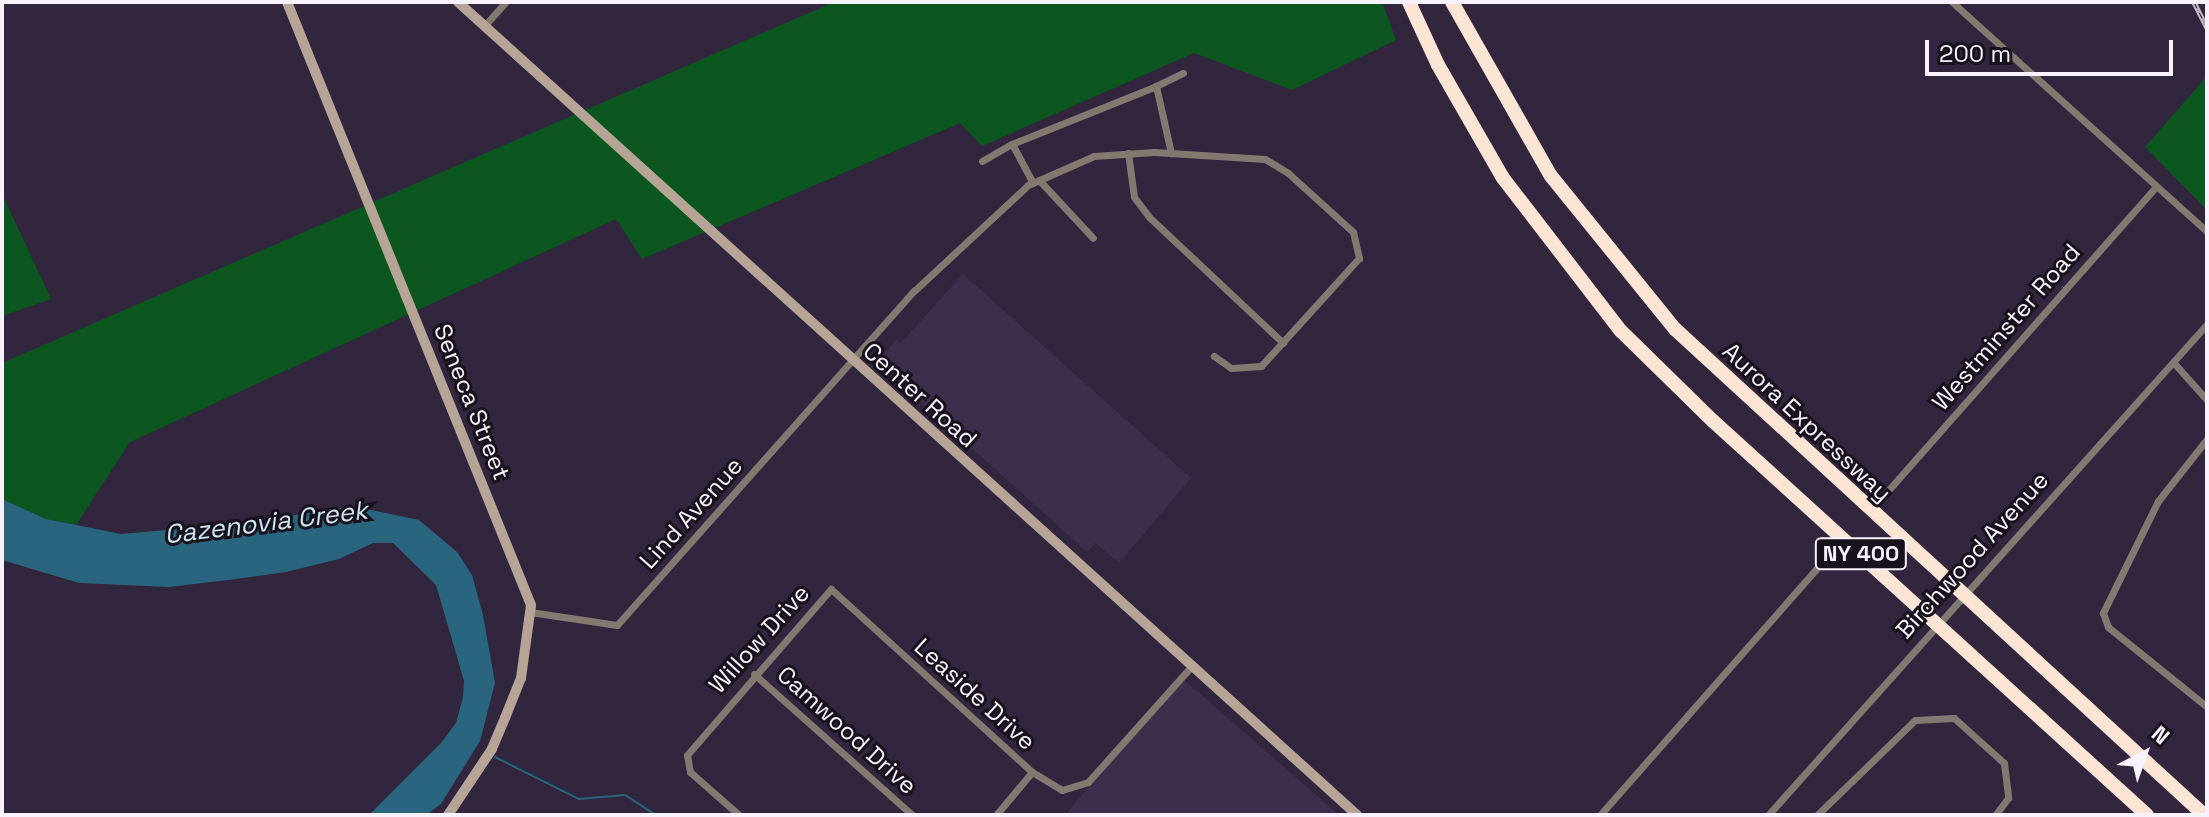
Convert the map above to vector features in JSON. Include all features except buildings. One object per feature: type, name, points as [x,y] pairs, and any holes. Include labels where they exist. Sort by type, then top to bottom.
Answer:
[{"type":"highway","name":"NY 400","points":[[1409,2],[1438,65],[1503,178],[1621,331],[1713,421],[2147,815]]},
{"type":"highway","name":"Aurora Expressway","points":[[1452,2],[1551,176],[1657,309],[2204,815]]},
{"type":"highway","points":[[2171,785],[2207,809]]},
{"type":"main road","name":"Seneca Street","points":[[287,2],[370,203],[530,612],[521,678],[497,739],[448,815]]},
{"type":"main road","name":"Center Road","points":[[458,2],[1357,815]]},
{"type":"street","points":[[485,25],[506,2]]},
{"type":"street","points":[[1952,2],[2207,232]]},
{"type":"street","points":[[982,161],[1012,144],[1183,73]]},
{"type":"street","points":[[1156,86],[1171,153]]},
{"type":"street","points":[[1012,144],[1036,181],[1093,238]]},
{"type":"street","points":[[1128,153],[1134,197],[1149,217],[1283,343]]},
{"type":"street","points":[[855,362],[914,291],[1036,181],[1094,156],[1128,153],[1265,159],[1288,173],[1353,232],[1359,258],[1261,366],[1231,368],[1214,356]]},
{"type":"street","name":"Westminster Road","points":[[1885,494],[2156,187]]},
{"type":"street","name":"Birchwood Avenue","points":[[1768,815],[2207,324]]},
{"type":"street","name":"Lind Avenue","points":[[530,612],[617,625],[855,362]]},
{"type":"street","points":[[2173,362],[2207,400]]},
{"type":"street","points":[[2207,439],[2158,501],[2103,613],[2108,627],[2207,707]]},
{"type":"street","points":[[1600,815],[1819,566]]},
{"type":"street","name":"Willow Drive","points":[[739,815],[690,772],[687,755],[754,674],[831,589],[892,646]]},
{"type":"street","name":"Leaside Drive","points":[[892,646],[1032,772],[1062,790],[1088,782],[1191,667]]},
{"type":"street","name":"Camwood Drive","points":[[754,674],[912,815]]},
{"type":"street","points":[[1817,815],[1915,720],[1954,718],[2004,763],[2008,798],[1995,815]]},
{"type":"street","points":[[996,815],[1032,772]]},
{"type":"shaded area","points":[[963,274],[1191,478],[1119,563],[1095,543],[1087,552],[902,385],[906,379],[882,356],[896,340],[901,343]]},
{"type":"shaded area","points":[[1182,678],[1339,815],[1065,815]]},
{"type":"green space","points":[[834,2],[1382,2],[1396,40],[1292,90],[1194,53],[982,146],[960,123],[642,259],[616,219],[130,442],[76,525],[46,519],[2,499],[2,363]]},
{"type":"green space","points":[[2207,76],[2207,210],[2145,147]]},
{"type":"green space","points":[[2,194],[51,299],[2,316]]},
{"type":"water","name":"Cazenovia Creek","points":[[2,499],[46,519],[121,534],[247,523],[352,506],[419,520],[457,552],[472,575],[483,615],[495,683],[480,741],[441,804],[426,815],[369,815],[441,743],[456,723],[463,697],[464,681],[436,585],[393,543],[373,543],[339,559],[286,572],[228,580],[169,587],[79,583],[2,560]]},
{"type":"waterway","points":[[495,757],[579,799],[625,795],[656,815]]},
{"type":"railway","points":[[2194,2],[2207,28]]}]
